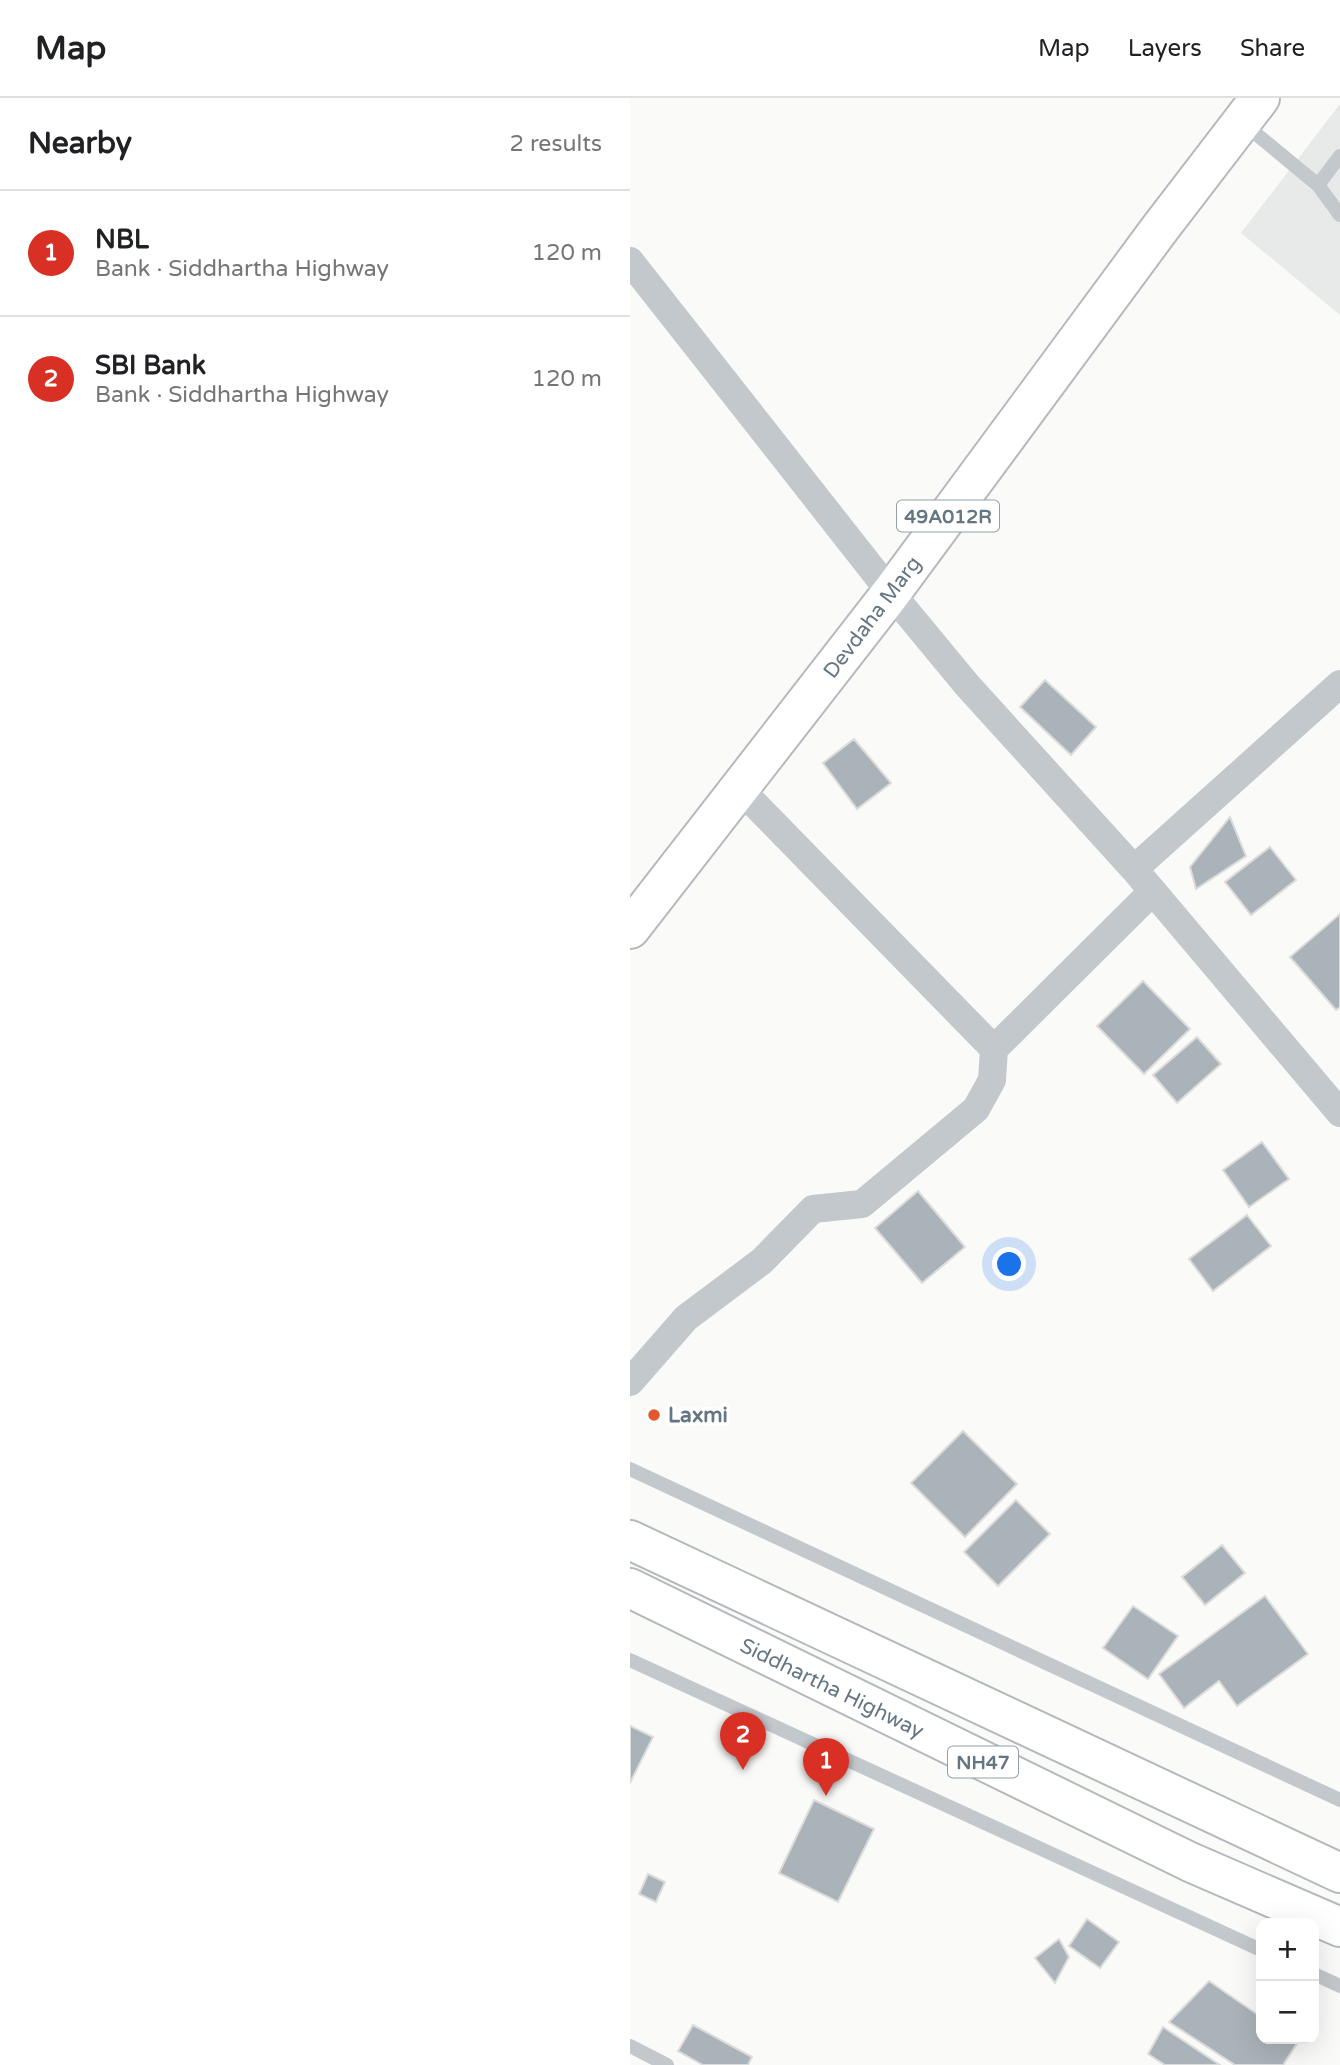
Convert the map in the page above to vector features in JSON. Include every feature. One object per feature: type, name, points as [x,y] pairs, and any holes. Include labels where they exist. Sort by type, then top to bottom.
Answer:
[{"type":"main road","name":"Devdaha Marg","points":[[630,929],[891,593],[1251,110]]},
{"type":"main road","name":"NH47","points":[[630,1541],[1340,1873]]},
{"type":"main road","name":"Siddhartha Highway","points":[[630,1588],[1190,1862],[1340,1927]]},
{"type":"street","points":[[630,261],[891,593],[967,685],[1134,869],[1340,1113]]},
{"type":"street","points":[[1134,869],[1340,684]]},
{"type":"street","points":[[740,789],[994,1049]]},
{"type":"street","points":[[630,1382],[687,1318],[762,1261],[813,1209],[862,1204],[976,1109],[992,1080],[994,1049],[1152,892]]},
{"type":"lane","points":[[1251,110],[1318,185],[1340,215]]},
{"type":"lane","points":[[1318,185],[1340,156]]},
{"type":"lane","points":[[630,1469],[1340,1800]]},
{"type":"lane","points":[[630,1660],[1256,1948]]},
{"type":"lane","points":[[1319,1976],[1340,1986]]},
{"type":"lane","points":[[630,2046],[667,2065]]},
{"type":"shaded area","points":[[1340,104],[1340,315],[1241,233]]},
{"type":"building","points":[[1045,680],[1096,727],[1071,755],[1020,707]]},
{"type":"building","points":[[854,739],[891,783],[857,809],[823,763]]},
{"type":"building","points":[[1230,817],[1246,856],[1196,889],[1190,867]]},
{"type":"building","points":[[1270,847],[1296,880],[1251,915],[1225,882]]},
{"type":"building","points":[[1340,914],[1340,1007],[1336,1010],[1290,957]]},
{"type":"building","points":[[1143,981],[1190,1029],[1144,1074],[1097,1026]]},
{"type":"building","points":[[1197,1037],[1221,1064],[1177,1103],[1153,1075]]},
{"type":"building","points":[[1262,1142],[1289,1179],[1249,1207],[1223,1170]]},
{"type":"building","points":[[918,1191],[965,1247],[922,1283],[875,1228]]},
{"type":"building","points":[[1247,1215],[1271,1246],[1213,1291],[1189,1259]]},
{"type":"building","points":[[963,1431],[1017,1484],[965,1537],[911,1483]]},
{"type":"building","points":[[1016,1500],[1050,1534],[998,1586],[964,1552]]},
{"type":"building","points":[[1222,1545],[1245,1573],[1205,1605],[1182,1577]]},
{"type":"building","points":[[1265,1596],[1308,1654],[1237,1706],[1219,1681],[1184,1708],[1159,1674]]},
{"type":"building","points":[[1133,1606],[1178,1636],[1148,1679],[1103,1648]]},
{"type":"building","points":[[630,1726],[653,1737],[630,1783]]},
{"type":"building","points":[[814,1800],[874,1829],[838,1902],[779,1873]]},
{"type":"building","points":[[648,1874],[665,1882],[656,1902],[639,1894]]},
{"type":"building","points":[[1087,1919],[1119,1942],[1100,1968],[1069,1946]]},
{"type":"building","points":[[1059,1939],[1069,1957],[1055,1983],[1035,1958]]},
{"type":"building","points":[[1209,1981],[1256,2014],[1256,2044],[1297,2044],[1283,2065],[1235,2065],[1169,2022]]},
{"type":"building","points":[[693,2025],[752,2057],[748,2065],[703,2065],[678,2051]]},
{"type":"building","points":[[1163,2027],[1220,2065],[1165,2065],[1148,2054]]},
{"type":"place","name":"Laxmi","points":[[654,1415]]},
{"type":"place","name":"SBI Bank","points":[[743,1770]]},
{"type":"place","name":"NBL","points":[[826,1796]]}]
